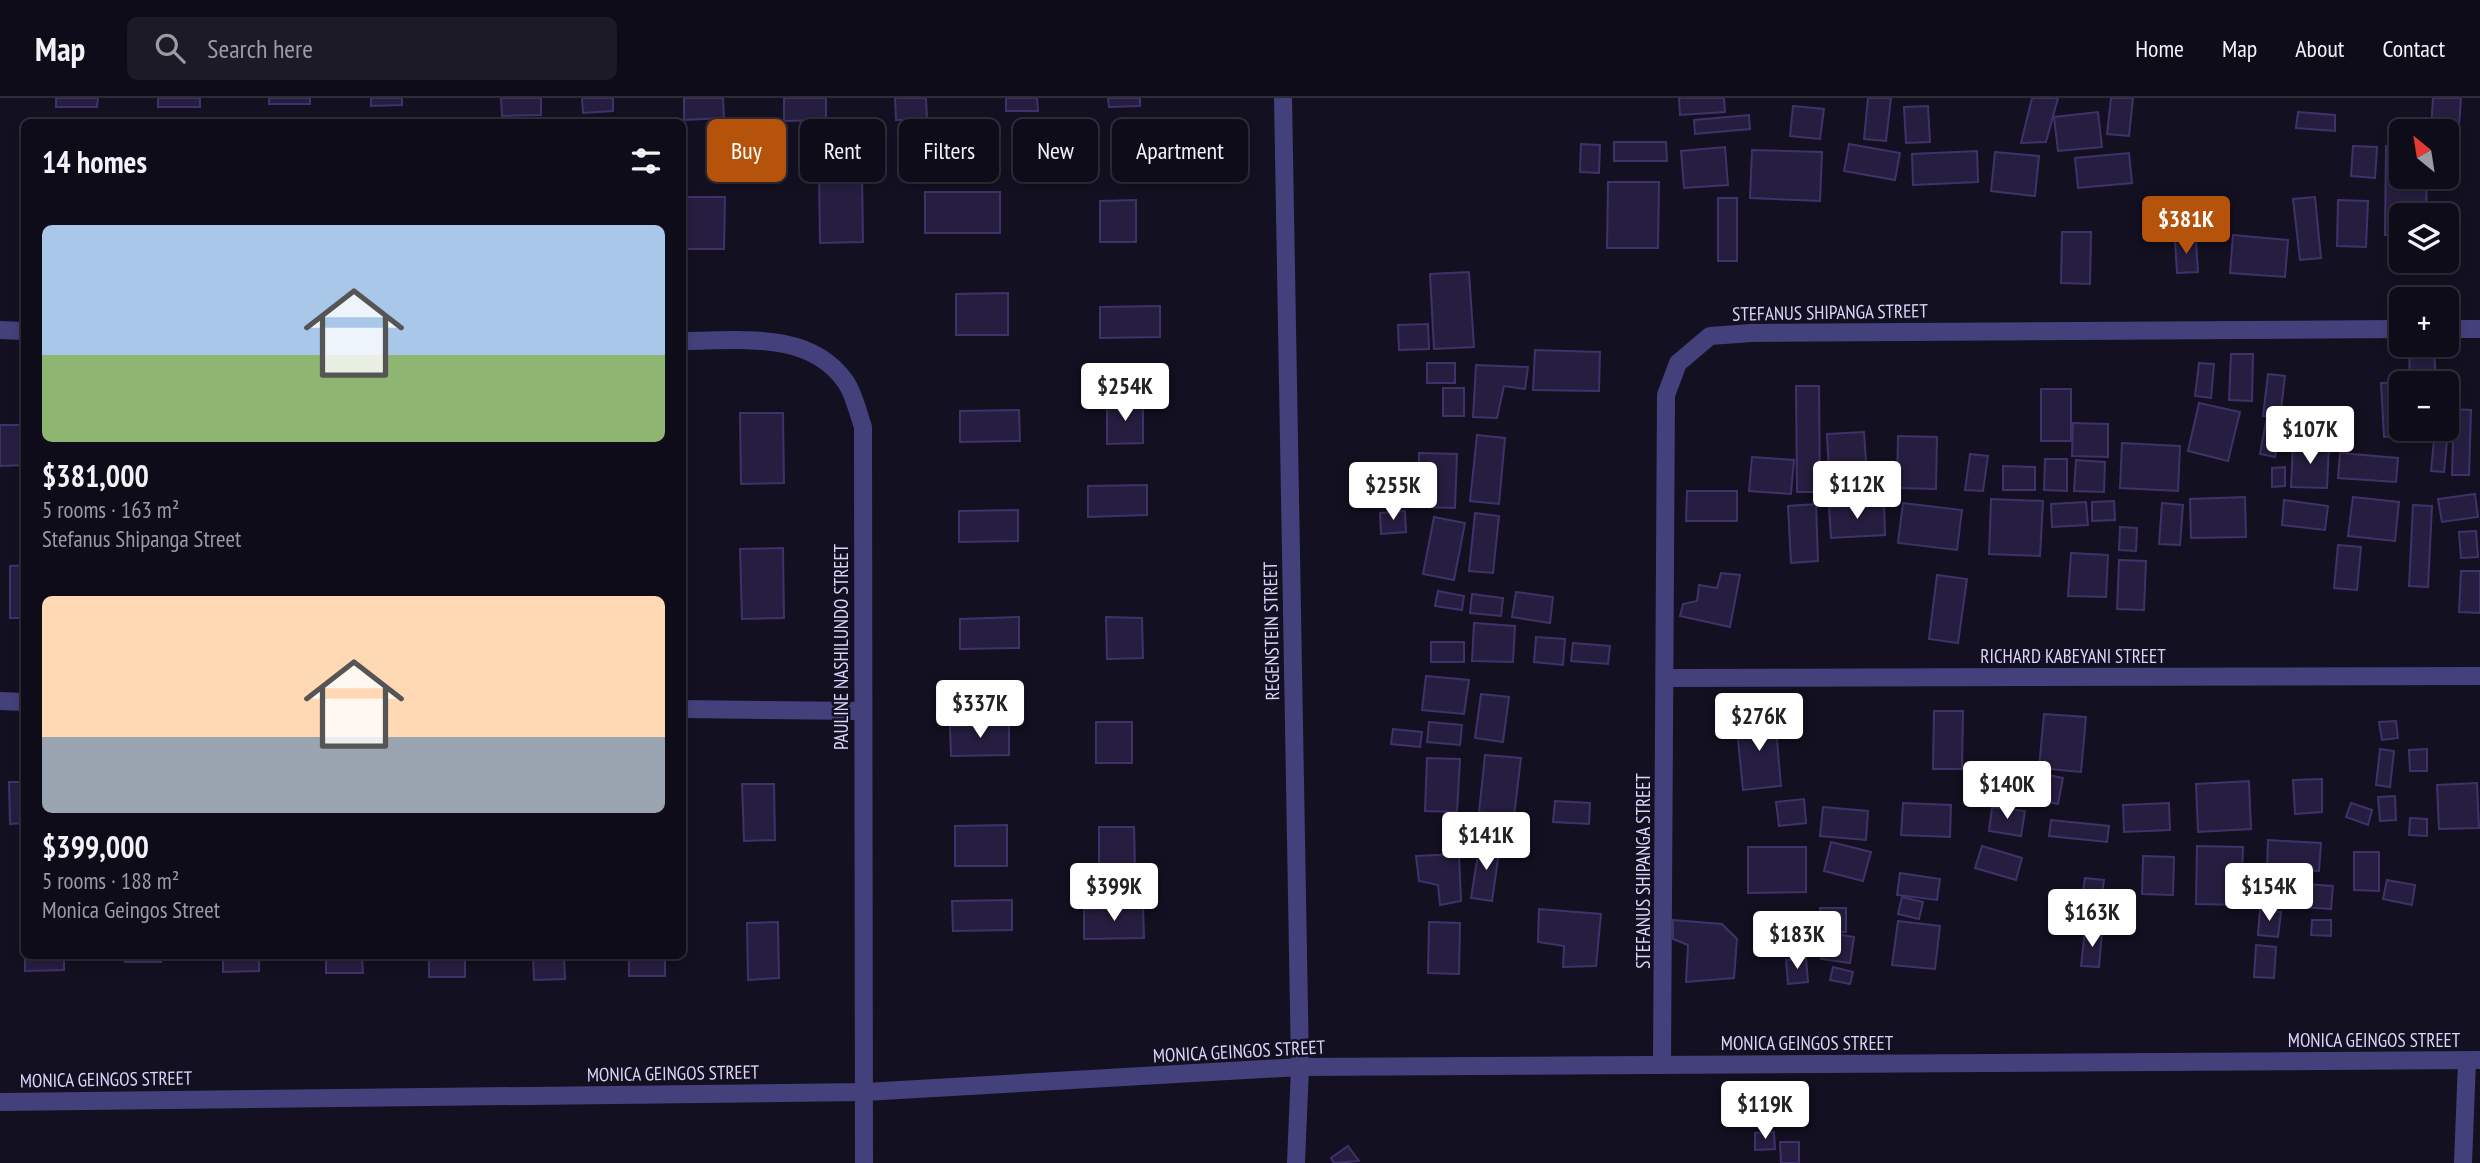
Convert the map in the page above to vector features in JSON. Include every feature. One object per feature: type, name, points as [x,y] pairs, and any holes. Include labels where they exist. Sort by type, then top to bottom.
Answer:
[{"type":"street","name":"REGENSTEIN STREET","points":[[1283,98],[1300,1067],[1296,1163]]},
{"type":"street","name":"STEFANUS SHIPANGA STREET","points":[[1662,1064],[1666,395],[1678,363],[1710,336],[1764,332],[2389,329]]},
{"type":"street","points":[[2459,329],[2480,329]]},
{"type":"street","points":[[0,330],[21,331]]},
{"type":"street","name":"PAULINE NASHILUNDO STREET","points":[[686,341],[777,342],[816,353],[846,382],[863,427],[864,1163]]},
{"type":"street","name":"RICHARD KABEYANI STREET","points":[[1665,678],[2480,676]]},
{"type":"street","points":[[0,701],[21,702]]},
{"type":"street","points":[[686,709],[862,711]]},
{"type":"street","name":"MONICA GEINGOS STREET","points":[[0,1102],[865,1092],[1300,1067],[2473,1061]]},
{"type":"street","points":[[2463,1163],[2473,1061]]},
{"type":"building","points":[[56,98],[98,98],[97,107],[56,107]]},
{"type":"building","points":[[158,98],[200,98],[200,107],[158,107]]},
{"type":"building","points":[[269,98],[310,98],[310,104],[269,104]]},
{"type":"building","points":[[371,98],[402,98],[402,105],[371,106]]},
{"type":"building","points":[[501,98],[541,98],[541,115],[502,116]]},
{"type":"building","points":[[582,98],[613,98],[613,111],[583,113]]},
{"type":"building","points":[[684,98],[723,98],[724,118],[684,119]]},
{"type":"building","points":[[784,98],[826,98],[826,119],[784,119]]},
{"type":"building","points":[[895,98],[926,98],[927,119],[896,120]]},
{"type":"building","points":[[1006,98],[1037,98],[1038,111],[1006,111]]},
{"type":"building","points":[[1108,98],[1140,98],[1140,106],[1109,107]]},
{"type":"building","points":[[1679,98],[1724,98],[1725,112],[1680,115]]},
{"type":"building","points":[[1868,98],[1891,98],[1886,141],[1864,139]]},
{"type":"building","points":[[2032,98],[2058,98],[2046,142],[2021,143]]},
{"type":"building","points":[[2111,98],[2133,98],[2129,136],[2107,134]]},
{"type":"building","points":[[2433,98],[2461,98],[2459,126],[2459,119],[2432,119]]},
{"type":"building","points":[[1793,106],[1824,109],[1820,139],[1790,136]]},
{"type":"building","points":[[1928,106],[1930,142],[1906,143],[1904,107]]},
{"type":"building","points":[[2098,112],[2102,147],[2058,151],[2054,117]]},
{"type":"building","points":[[2298,112],[2335,115],[2335,131],[2296,128]]},
{"type":"building","points":[[1749,115],[1750,129],[1695,134],[1694,120]]},
{"type":"building","points":[[1614,142],[1666,142],[1667,161],[1614,161]]},
{"type":"building","points":[[1581,144],[1600,145],[1599,173],[1580,172]]},
{"type":"building","points":[[1849,144],[1900,153],[1895,180],[1844,171]]},
{"type":"building","points":[[2353,146],[2377,147],[2375,178],[2351,176]]},
{"type":"building","points":[[2386,146],[2389,146],[2389,189],[2427,189],[2426,203],[2389,203],[2389,235],[2385,235]]},
{"type":"building","points":[[1725,147],[1728,185],[1684,188],[1681,151]]},
{"type":"building","points":[[1752,150],[1822,152],[1820,201],[1750,198]]},
{"type":"building","points":[[1977,151],[1978,182],[1913,185],[1912,154]]},
{"type":"building","points":[[1995,152],[2039,156],[2035,196],[1991,191]]},
{"type":"building","points":[[2129,153],[2132,183],[2078,188],[2075,158]]},
{"type":"building","points":[[819,182],[862,182],[863,242],[820,243]]},
{"type":"building","points":[[1608,182],[1659,182],[1658,248],[1607,248]]},
{"type":"building","points":[[925,192],[1000,192],[1000,233],[925,233]]},
{"type":"building","points":[[686,197],[725,197],[724,249],[686,249]]},
{"type":"building","points":[[2315,197],[2321,258],[2300,260],[2293,199]]},
{"type":"building","points":[[1718,198],[1737,198],[1737,261],[1718,261]]},
{"type":"building","points":[[1136,200],[1136,242],[1100,242],[1100,201]]},
{"type":"building","points":[[2338,200],[2368,201],[2366,247],[2337,246]]},
{"type":"building","points":[[2062,232],[2091,232],[2090,284],[2061,283]]},
{"type":"building","points":[[2233,235],[2288,240],[2285,277],[2230,273]]},
{"type":"building","points":[[2196,240],[2198,272],[2177,273],[2175,241]]},
{"type":"building","points":[[1469,272],[1474,347],[1434,349],[1430,274]]},
{"type":"building","points":[[1008,293],[1008,335],[956,335],[956,294]]},
{"type":"building","points":[[1160,306],[1160,337],[1100,338],[1100,307]]},
{"type":"building","points":[[1428,324],[1429,349],[1399,350],[1398,325]]},
{"type":"building","points":[[1535,350],[1600,352],[1599,391],[1533,390]]},
{"type":"building","points":[[2231,354],[2253,354],[2252,401],[2229,400]]},
{"type":"building","points":[[2409,357],[2434,357],[2435,371],[2410,371]]},
{"type":"building","points":[[1427,363],[1455,363],[1455,383],[1427,383]]},
{"type":"building","points":[[2199,363],[2214,364],[2211,398],[2195,396]]},
{"type":"building","points":[[1476,365],[1528,367],[1525,389],[1504,386],[1497,418],[1473,417]]},
{"type":"building","points":[[2268,374],[2285,376],[2280,418],[2263,416]]},
{"type":"building","points":[[2381,383],[2389,383],[2389,437],[2384,437]]},
{"type":"building","points":[[1796,386],[1819,386],[1820,492],[1797,492]]},
{"type":"building","points":[[1443,388],[1464,388],[1464,416],[1443,416]]},
{"type":"building","points":[[2041,389],[2071,389],[2071,441],[2041,441]]},
{"type":"building","points":[[1143,402],[1143,443],[1107,444],[1107,403]]},
{"type":"building","points":[[2199,403],[2240,412],[2228,461],[2188,451]]},
{"type":"building","points":[[2459,409],[2471,410],[2469,475],[2452,475],[2453,441],[2459,441]]},
{"type":"building","points":[[1019,410],[1020,441],[960,442],[960,411]]},
{"type":"building","points":[[740,413],[783,413],[784,483],[741,484]]},
{"type":"building","points":[[2266,421],[2281,424],[2275,457],[2260,454]]},
{"type":"building","points":[[2073,423],[2108,424],[2108,457],[2072,456]]},
{"type":"building","points":[[0,425],[21,425],[21,465],[0,466]]},
{"type":"building","points":[[1864,432],[1868,491],[1830,494],[1827,434]]},
{"type":"building","points":[[1477,435],[1505,438],[1499,504],[1470,501]]},
{"type":"building","points":[[1898,436],[1937,437],[1936,489],[1897,488]]},
{"type":"building","points":[[2434,441],[2447,441],[2444,472],[2431,471]]},
{"type":"building","points":[[2122,443],[2180,446],[2178,491],[2120,488]]},
{"type":"building","points":[[2293,444],[2329,445],[2327,488],[2291,487]]},
{"type":"building","points":[[1419,453],[1457,454],[1455,508],[1418,507]]},
{"type":"building","points":[[2340,453],[2398,458],[2396,482],[2338,478]]},
{"type":"building","points":[[1970,454],[1988,456],[1983,491],[1965,490]]},
{"type":"building","points":[[1752,457],[1794,460],[1791,494],[1749,491]]},
{"type":"building","points":[[2045,459],[2067,459],[2067,491],[2044,490]]},
{"type":"building","points":[[2076,460],[2105,462],[2104,492],[2074,491]]},
{"type":"building","points":[[2003,466],[2035,467],[2035,490],[2003,490]]},
{"type":"building","points":[[2285,467],[2285,486],[2272,487],[2272,468]]},
{"type":"building","points":[[1147,485],[1147,515],[1088,517],[1088,486]]},
{"type":"building","points":[[1687,491],[1737,491],[1737,521],[1686,521]]},
{"type":"building","points":[[2475,494],[2478,517],[2442,522],[2438,499]]},
{"type":"building","points":[[2245,497],[2246,537],[2191,538],[2190,499]]},
{"type":"building","points":[[2353,497],[2399,502],[2395,541],[2348,536]]},
{"type":"building","points":[[1991,499],[2043,501],[2040,556],[1989,554]]},
{"type":"building","points":[[2284,500],[2328,506],[2325,530],[2282,525]]},
{"type":"building","points":[[2114,501],[2115,520],[2092,521],[2092,502]]},
{"type":"building","points":[[2086,502],[2088,525],[2052,527],[2051,504]]},
{"type":"building","points":[[1884,503],[1885,535],[1831,538],[1829,507]]},
{"type":"building","points":[[1903,503],[1962,510],[1957,550],[1898,543]]},
{"type":"building","points":[[2162,503],[2183,505],[2180,545],[2159,544]]},
{"type":"building","points":[[1816,504],[1818,561],[1791,563],[1788,506]]},
{"type":"building","points":[[2413,505],[2432,506],[2428,587],[2409,586]]},
{"type":"building","points":[[1018,510],[1018,541],[959,542],[959,511]]},
{"type":"building","points":[[1405,511],[1406,532],[1381,534],[1380,513]]},
{"type":"building","points":[[1475,513],[1499,516],[1493,573],[1469,571]]},
{"type":"building","points":[[1434,517],[1465,523],[1454,580],[1423,574]]},
{"type":"building","points":[[2120,527],[2137,528],[2136,551],[2119,550]]},
{"type":"building","points":[[2476,531],[2478,557],[2461,558],[2459,532]]},
{"type":"building","points":[[2338,545],[2361,547],[2357,590],[2334,588]]},
{"type":"building","points":[[783,548],[784,618],[742,619],[740,549]]},
{"type":"building","points":[[2071,553],[2108,555],[2106,597],[2068,596]]},
{"type":"building","points":[[2119,560],[2146,561],[2144,610],[2117,609]]},
{"type":"building","points":[[21,565],[21,618],[10,618],[10,566]]},
{"type":"building","points":[[2461,571],[2480,571],[2480,613],[2459,612]]},
{"type":"building","points":[[1721,573],[1740,575],[1730,627],[1680,616],[1683,604],[1697,601],[1699,585],[1717,588]]},
{"type":"building","points":[[1937,575],[1967,579],[1958,643],[1929,639]]},
{"type":"building","points":[[1438,591],[1464,596],[1462,610],[1435,606]]},
{"type":"building","points":[[1516,592],[1553,597],[1550,623],[1512,617]]},
{"type":"building","points":[[1472,594],[1503,598],[1501,616],[1470,613]]},
{"type":"building","points":[[1019,617],[1019,648],[960,649],[960,619]]},
{"type":"building","points":[[1106,617],[1142,618],[1143,658],[1107,659]]},
{"type":"building","points":[[1474,623],[1515,626],[1513,662],[1472,661]]},
{"type":"building","points":[[1536,637],[1565,639],[1563,665],[1534,662]]},
{"type":"building","points":[[1431,642],[1464,642],[1464,662],[1431,662]]},
{"type":"building","points":[[1573,643],[1610,646],[1608,664],[1571,661]]},
{"type":"building","points":[[1426,676],[1469,680],[1464,714],[1422,710]]},
{"type":"building","points":[[1481,694],[1509,697],[1503,742],[1475,738]]},
{"type":"building","points":[[1934,711],[1963,711],[1962,769],[1933,769]]},
{"type":"building","points":[[2044,714],[2086,717],[2081,772],[2039,768]]},
{"type":"building","points":[[1775,717],[1781,786],[1743,790],[1736,720]]},
{"type":"building","points":[[2396,721],[2398,738],[2382,740],[2379,722]]},
{"type":"building","points":[[1096,722],[1132,722],[1132,763],[1096,763]]},
{"type":"building","points":[[1429,722],[1462,725],[1460,745],[1427,742]]},
{"type":"building","points":[[1009,725],[1009,755],[951,756],[950,726]]},
{"type":"building","points":[[1393,729],[1422,732],[1420,747],[1391,744]]},
{"type":"building","points":[[2380,749],[2394,751],[2390,787],[2376,785]]},
{"type":"building","points":[[2427,749],[2427,771],[2410,771],[2409,750]]},
{"type":"building","points":[[1485,755],[1521,758],[1514,816],[1479,812]]},
{"type":"building","points":[[1427,758],[1460,759],[1457,812],[1425,811]]},
{"type":"building","points":[[2044,774],[2063,778],[2058,804],[2039,800]]},
{"type":"building","points":[[2322,779],[2322,812],[2295,814],[2293,780]]},
{"type":"building","points":[[2249,781],[2251,829],[2198,832],[2196,784]]},
{"type":"building","points":[[9,782],[21,782],[21,823],[10,824]]},
{"type":"building","points":[[2477,783],[2479,828],[2439,829],[2437,785]]},
{"type":"building","points":[[742,784],[774,784],[775,840],[744,841]]},
{"type":"building","points":[[2395,796],[2396,820],[2380,821],[2378,797]]},
{"type":"building","points":[[1804,799],[1806,823],[1779,826],[1776,802]]},
{"type":"building","points":[[1555,801],[1590,803],[1589,824],[1553,822]]},
{"type":"building","points":[[1903,803],[1951,805],[1950,837],[1901,835]]},
{"type":"building","points":[[2169,803],[2170,830],[2124,832],[2123,805]]},
{"type":"building","points":[[2351,803],[2372,810],[2368,825],[2346,817]]},
{"type":"building","points":[[1823,807],[1868,811],[1866,840],[1820,836]]},
{"type":"building","points":[[1992,807],[2025,811],[2021,836],[1989,831]]},
{"type":"building","points":[[2410,818],[2427,819],[2427,836],[2409,835]]},
{"type":"building","points":[[2051,820],[2109,826],[2107,842],[2049,836]]},
{"type":"building","points":[[1007,825],[1007,866],[955,866],[955,826]]},
{"type":"building","points":[[1099,827],[1134,827],[1135,868],[1099,869]]},
{"type":"building","points":[[2268,840],[2321,843],[2319,871],[2267,868]]},
{"type":"building","points":[[1480,842],[1500,845],[1492,901],[1471,898]]},
{"type":"building","points":[[1831,842],[1871,852],[1863,881],[1824,871]]},
{"type":"building","points":[[1982,846],[2022,858],[2016,880],[1975,868]]},
{"type":"building","points":[[2197,846],[2243,847],[2241,905],[2196,904]]},
{"type":"building","points":[[1748,847],[1806,847],[1806,892],[1748,893]]},
{"type":"building","points":[[2354,852],[2379,852],[2379,891],[2354,890]]},
{"type":"building","points":[[1459,854],[1461,901],[1440,905],[1438,885],[1419,881],[1416,856]]},
{"type":"building","points":[[2143,856],[2174,857],[2173,895],[2142,894]]},
{"type":"building","points":[[1900,873],[1940,879],[1937,900],[1897,895]]},
{"type":"building","points":[[2266,876],[2284,878],[2280,904],[2262,901]]},
{"type":"building","points":[[2085,878],[2104,880],[2099,918],[2079,916]]},
{"type":"building","points":[[2387,880],[2415,885],[2412,905],[2383,899]]},
{"type":"building","points":[[2305,884],[2333,886],[2331,909],[2302,907]]},
{"type":"building","points":[[1902,897],[1923,902],[1919,919],[1898,914]]},
{"type":"building","points":[[1012,900],[1012,930],[953,931],[952,901]]},
{"type":"building","points":[[1143,907],[1144,938],[1084,939],[1084,909]]},
{"type":"building","points":[[1820,908],[1846,908],[1846,932],[1820,932]]},
{"type":"building","points":[[1539,909],[1601,914],[1596,966],[1563,967],[1564,946],[1538,942]]},
{"type":"building","points":[[2260,910],[2281,912],[2278,937],[2258,935]]},
{"type":"building","points":[[1673,920],[1722,924],[1737,939],[1734,978],[1686,982],[1688,945],[1673,939]]},
{"type":"building","points":[[2312,920],[2331,920],[2331,936],[2311,935]]},
{"type":"building","points":[[1898,921],[1940,926],[1935,969],[1892,965]]},
{"type":"building","points":[[778,922],[779,978],[748,980],[747,923]]},
{"type":"building","points":[[1429,922],[1460,923],[1459,974],[1428,973]]},
{"type":"building","points":[[2085,930],[2102,932],[2099,967],[2081,966]]},
{"type":"building","points":[[1825,932],[1854,937],[1850,963],[1821,959]]},
{"type":"building","points":[[2256,945],[2276,947],[2274,978],[2254,977]]},
{"type":"building","points":[[1806,958],[1808,982],[1788,984],[1786,960]]},
{"type":"building","points":[[25,959],[64,959],[64,970],[25,971]]},
{"type":"building","points":[[125,959],[161,959],[161,962],[125,962]]},
{"type":"building","points":[[223,959],[259,959],[259,971],[223,972]]},
{"type":"building","points":[[326,959],[362,959],[363,973],[326,973]]},
{"type":"building","points":[[429,959],[465,959],[465,977],[429,977]]},
{"type":"building","points":[[533,959],[564,959],[565,979],[534,980]]},
{"type":"building","points":[[629,959],[665,959],[665,976],[629,976]]},
{"type":"building","points":[[1833,967],[1853,972],[1850,984],[1830,980]]},
{"type":"building","points":[[1774,1132],[1775,1149],[1755,1150],[1755,1133]]},
{"type":"building","points":[[1780,1142],[1799,1142],[1799,1163],[1781,1163]]},
{"type":"building","points":[[1348,1146],[1359,1161],[1334,1163],[1331,1158]]}]
